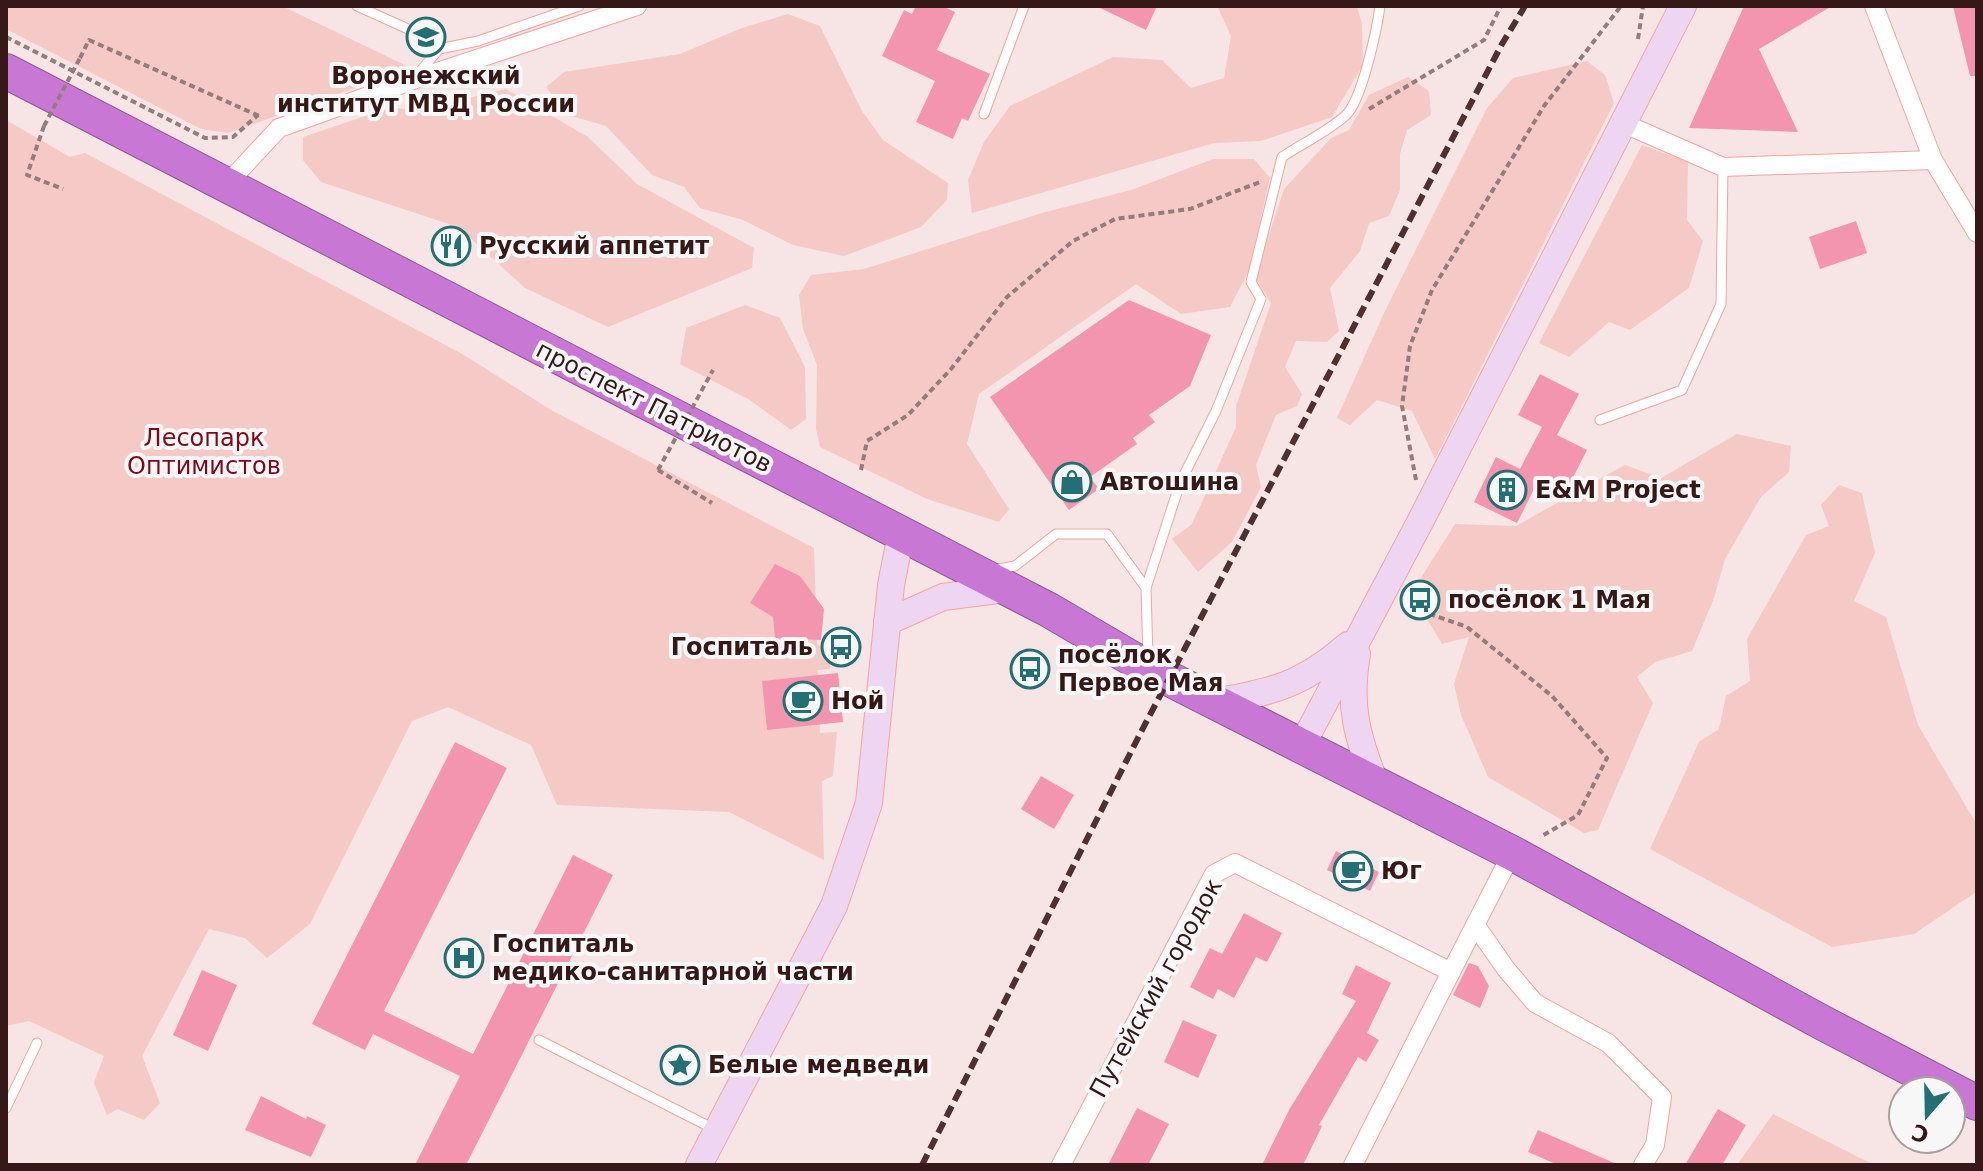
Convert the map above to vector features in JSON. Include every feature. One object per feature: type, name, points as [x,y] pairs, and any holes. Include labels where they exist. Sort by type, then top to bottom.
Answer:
[{"type":"highway","name":"проспект Патриотов","points":[[6,71],[1049,610],[1148,668],[1512,853],[1823,1023],[1977,1103]]},
{"type":"street","points":[[226,185],[279,128],[637,6]]},
{"type":"street","points":[[1301,747],[1420,522],[1683,6]]},
{"type":"street","points":[[1874,6],[1933,160],[1977,233]]},
{"type":"street","points":[[1625,124],[1723,167],[1933,160]]},
{"type":"street","points":[[699,1165],[834,906],[869,803],[887,622],[901,534]]},
{"type":"street","points":[[887,622],[943,597],[991,581]]},
{"type":"street","points":[[1214,702],[1292,684],[1328,663],[1360,634]]},
{"type":"street","points":[[1360,634],[1352,700],[1358,740],[1376,785]]},
{"type":"street","points":[[1353,1165],[1512,853]]},
{"type":"street","name":"Путейский городок","points":[[1061,1165],[1214,874],[1235,863],[1451,972]]},
{"type":"street","points":[[1476,926],[1535,1003],[1608,1043],[1662,1097],[1655,1145],[1643,1165]]},
{"type":"lane","points":[[357,6],[417,33],[439,49]]},
{"type":"lane","points":[[413,80],[439,49],[478,41],[579,6]]},
{"type":"lane","points":[[984,114],[1024,6]]},
{"type":"lane","points":[[1148,668],[1146,588],[1180,483],[1216,411],[1261,299],[1251,282],[1282,157],[1349,113],[1377,33],[1380,6]]},
{"type":"lane","points":[[1600,420],[1682,390],[1721,304],[1723,167]]},
{"type":"lane","points":[[991,581],[1056,534],[1107,534],[1146,588]]},
{"type":"lane","points":[[539,1040],[717,1130]]},
{"type":"lane","points":[[6,1108],[37,1043]]},
{"type":"path","points":[[1364,112],[1484,40],[1501,6]]},
{"type":"path","points":[[1420,522],[1421,506],[1402,406],[1410,346],[1432,290],[1544,106],[1621,6]]},
{"type":"path","points":[[6,37],[205,138],[233,137],[258,115]]},
{"type":"path","points":[[63,189],[27,175],[44,126],[89,40],[258,115],[279,128]]},
{"type":"path","points":[[861,470],[867,441],[908,415],[951,369],[1007,297],[1073,241],[1115,219],[1190,209],[1259,184],[1282,157]]},
{"type":"path","points":[[712,503],[658,470],[713,370]]},
{"type":"path","points":[[1408,592],[1404,605],[1467,627],[1552,696],[1607,758],[1578,815],[1512,853]]},
{"type":"green space","points":[[6,6],[282,6],[411,68],[228,133],[201,129],[6,29]]},
{"type":"green space","points":[[1217,6],[1357,6],[1362,24],[1363,65],[1332,117],[1261,141],[1214,143],[972,213],[968,180],[984,142],[1010,106],[1113,57],[1162,60],[1191,88],[1224,78],[1231,36]]},
{"type":"green space","points":[[788,14],[820,26],[862,111],[883,140],[948,183],[947,200],[921,227],[844,256],[793,245],[743,220],[700,208],[684,187],[652,175],[606,126],[568,115],[546,87],[564,72],[680,54],[742,28]]},
{"type":"green space","points":[[1587,61],[1605,75],[1614,103],[1435,459],[1412,411],[1377,400],[1350,425],[1337,418],[1384,313],[1487,108],[1513,78]]},
{"type":"green space","points":[[1408,77],[1429,91],[1431,115],[1407,130],[1400,154],[1400,190],[1389,216],[1369,223],[1360,251],[1330,288],[1339,331],[1327,342],[1296,341],[1285,367],[1302,394],[1297,406],[1276,415],[1256,465],[1261,487],[1232,542],[1198,572],[1172,539],[1192,524],[1236,427],[1236,406],[1271,303],[1255,277],[1284,189],[1331,138],[1349,130],[1369,95]]},
{"type":"green space","points":[[506,89],[588,137],[637,184],[754,248],[752,268],[608,327],[525,288],[458,227],[321,182],[303,160],[303,137],[392,107],[413,111]]},
{"type":"green space","name":"Лесопарк Оптимистов","points":[[6,120],[70,157],[85,153],[464,355],[551,410],[814,548],[817,643],[831,658],[830,669],[818,670],[820,733],[837,732],[833,776],[822,781],[824,860],[729,812],[557,805],[531,745],[448,707],[412,721],[310,924],[267,958],[245,938],[209,929],[142,1056],[160,1103],[144,1120],[118,1109],[107,1115],[94,1083],[104,1056],[29,1021],[6,1026]]},
{"type":"green space","points":[[1642,145],[1688,162],[1687,220],[1703,241],[1689,288],[1630,330],[1609,322],[1569,357],[1539,343]]},
{"type":"green space","points":[[1213,159],[1254,159],[1270,178],[1249,270],[1230,307],[1181,314],[1136,284],[979,394],[967,444],[1009,509],[999,522],[927,499],[820,447],[816,429],[817,365],[803,329],[799,295],[811,275],[864,269],[1042,213],[1131,190]]},
{"type":"green space","points":[[745,305],[780,318],[805,367],[806,419],[791,430],[750,400],[680,364],[686,328]]},
{"type":"green space","points":[[1737,434],[1791,446],[1789,472],[1761,497],[1725,559],[1714,598],[1692,651],[1655,662],[1637,677],[1653,703],[1598,830],[1584,833],[1488,777],[1461,715],[1454,684],[1469,637],[1442,644],[1416,600],[1422,576],[1455,524],[1516,526],[1625,465],[1661,478]]},
{"type":"green space","points":[[1839,485],[1862,493],[1875,553],[1854,601],[1886,617],[1918,725],[1977,825],[1976,892],[1914,934],[1832,947],[1650,849],[1699,742],[1719,729],[1726,696],[1750,681],[1747,639],[1806,535],[1829,526],[1821,505]]},
{"type":"green space","points":[[1773,1114],[1874,1165],[1737,1165]]},
{"type":"building","points":[[916,6],[942,6],[955,12],[937,50],[990,74],[968,121],[962,118],[953,139],[916,122],[935,81],[882,56],[904,10],[912,14]]},
{"type":"building","points":[[1096,6],[1157,6],[1146,30]]},
{"type":"building","points":[[1744,6],[1832,6],[1759,49],[1798,132],[1689,128]]},
{"type":"building","points":[[1953,6],[1977,6],[1977,76],[1970,76]]},
{"type":"building","points":[[1856,221],[1867,253],[1820,269],[1809,237]]},
{"type":"building","points":[[1129,300],[1211,335],[1190,386],[1149,415],[1155,422],[1133,438],[1137,444],[1090,477],[1099,489],[1069,510],[990,397]]},
{"type":"building","points":[[1540,374],[1579,394],[1557,435],[1587,450],[1565,493],[1539,479],[1517,523],[1474,502],[1496,457],[1520,469],[1542,427],[1518,415]]},
{"type":"building","points":[[775,564],[800,576],[824,609],[821,640],[775,638],[773,617],[750,603]]},
{"type":"building","name":"Ной","points":[[838,673],[843,722],[767,730],[762,681]]},
{"type":"building","points":[[455,742],[507,768],[384,1011],[473,1054],[573,855],[613,875],[466,1165],[415,1165],[460,1076],[373,1034],[365,1050],[312,1024]]},
{"type":"building","points":[[1041,776],[1074,795],[1054,829],[1021,809]]},
{"type":"building","name":"Юг","points":[[1336,851],[1379,872],[1370,891],[1327,870]]},
{"type":"building","points":[[1244,913],[1282,933],[1267,962],[1256,957],[1234,998],[1218,989],[1213,999],[1190,987],[1210,948],[1222,954]]},
{"type":"building","points":[[1469,963],[1478,966],[1489,986],[1480,1008],[1453,995]]},
{"type":"building","points":[[1356,965],[1391,983],[1367,1033],[1379,1040],[1366,1062],[1358,1057],[1319,1125],[1322,1126],[1303,1165],[1262,1165],[1289,1110],[1356,1001],[1342,994]]},
{"type":"building","points":[[202,970],[237,985],[208,1051],[173,1035]]},
{"type":"building","points":[[1183,1020],[1217,1035],[1198,1078],[1164,1062]]},
{"type":"building","points":[[261,1096],[306,1119],[307,1116],[326,1125],[311,1157],[245,1130]]},
{"type":"building","points":[[1137,1108],[1169,1124],[1148,1165],[1108,1165]]},
{"type":"building","points":[[1718,1109],[1746,1125],[1722,1165],[1685,1165]]},
{"type":"building","points":[[1538,1130],[1619,1165],[1558,1165],[1528,1152]]},
{"type":"railway","points":[[922,1165],[1141,732],[1502,44],[1525,6]]},
{"type":"place","name":"Воронежский институт МВД России","points":[[426,37]]},
{"type":"place","name":"Русский аппетит","points":[[451,246]]},
{"type":"place","name":"Автошина","points":[[1072,482]]},
{"type":"place","name":"E&M Project","points":[[1507,490]]},
{"type":"place","name":"посёлок 1 Мая","points":[[1420,600]]},
{"type":"place","name":"Госпиталь","points":[[841,647]]},
{"type":"place","name":"посёлок Первое Мая","points":[[1030,669]]},
{"type":"place","name":"Ной","points":[[803,701]]},
{"type":"place","name":"Юг","points":[[1353,871]]},
{"type":"place","name":"Госпиталь медико-санитарной части","points":[[464,958]]},
{"type":"place","name":"Белые медведи","points":[[680,1065]]}]
